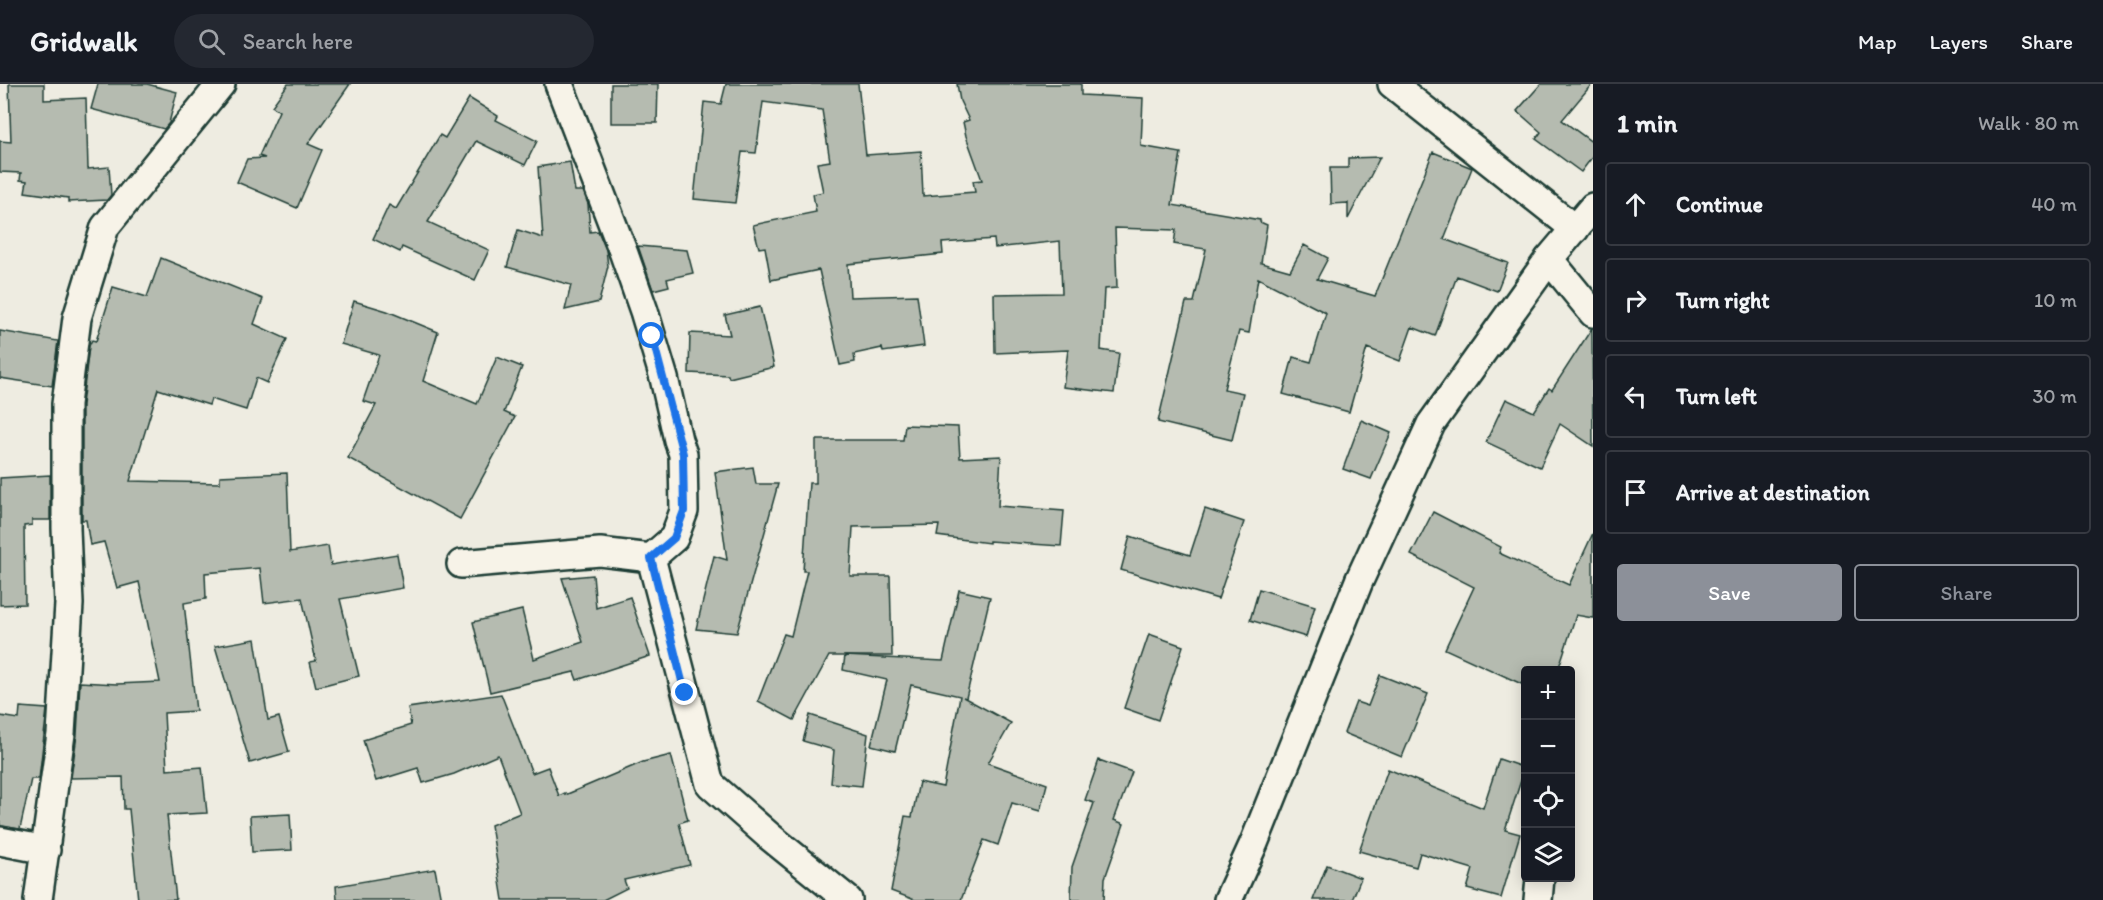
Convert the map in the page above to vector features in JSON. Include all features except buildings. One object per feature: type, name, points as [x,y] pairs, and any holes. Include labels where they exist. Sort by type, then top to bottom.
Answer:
[{"type":"street","points":[[38,900],[61,734],[69,604],[66,528],[66,404],[77,318],[105,227],[221,84]]},
{"type":"street","points":[[461,564],[600,552],[651,558],[674,538],[684,511],[683,454],[664,378],[624,254],[559,84]]},
{"type":"street","points":[[1392,84],[1575,229]]},
{"type":"street","points":[[1228,900],[1254,843],[1359,581],[1431,424],[1549,259],[1593,207]]},
{"type":"street","points":[[1549,259],[1593,313]]},
{"type":"street","points":[[651,558],[710,784],[769,836],[848,900]]},
{"type":"street","points":[[0,841],[46,850]]},
{"type":"street","points":[[1538,900],[1540,882]]},
{"type":"route","points":[[652,336],[683,454],[684,511],[674,538],[651,558],[685,693]]}]
